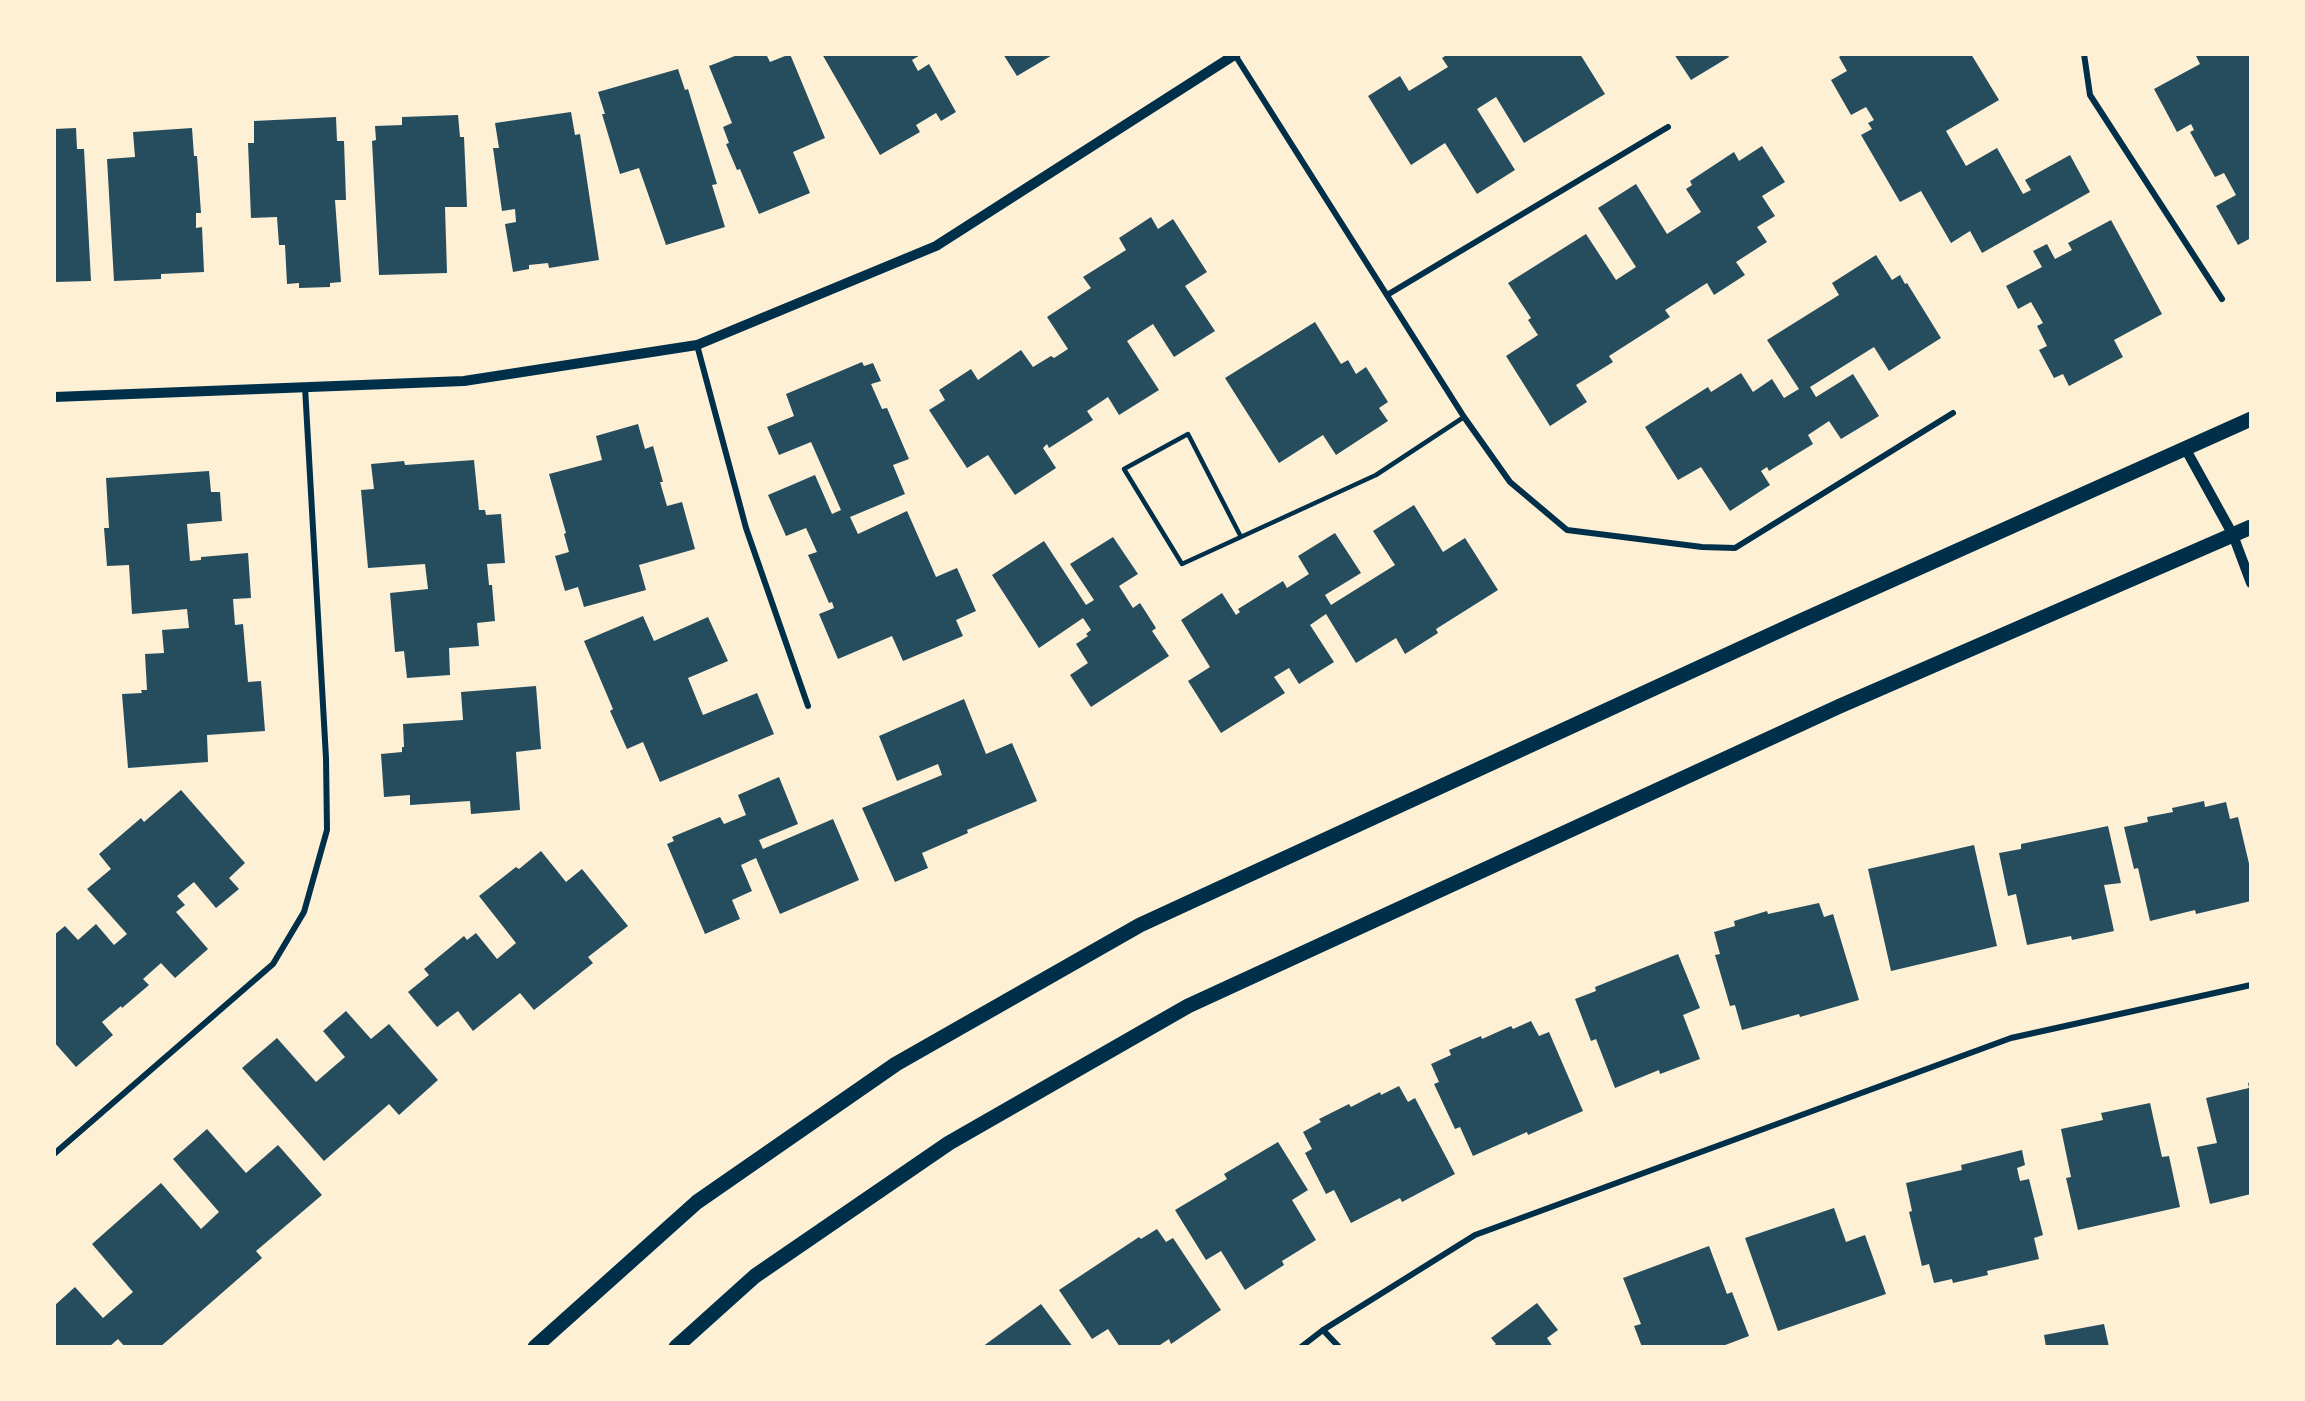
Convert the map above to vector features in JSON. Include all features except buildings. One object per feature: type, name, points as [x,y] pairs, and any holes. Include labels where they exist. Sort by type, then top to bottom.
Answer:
[{"type":"main road","points":[[534,1347],[697,1202],[896,1064],[1140,925],[1806,618],[2251,419]]},
{"type":"main road","points":[[676,1347],[755,1276],[949,1143],[1188,1006],[1840,706],[2251,527]]},
{"type":"street","points":[[54,397],[464,381],[697,345],[936,246],[1236,54],[1464,417],[1510,482],[1566,530],[1702,547],[1735,548],[1953,413]]},
{"type":"street","points":[[2084,54],[2090,95],[2222,299]]},
{"type":"street","points":[[1387,295],[1668,127]]},
{"type":"street","points":[[697,345],[746,528],[808,706]]},
{"type":"street","points":[[54,1154],[273,964],[304,912],[327,830],[326,758],[305,387]]},
{"type":"street","points":[[2185,448],[2233,535],[2251,583]]},
{"type":"street","points":[[1301,1347],[1323,1330],[1486,1231],[2011,1038],[2251,985]]},
{"type":"street","points":[[1323,1330],[1339,1347]]},
{"type":"lane","points":[[1241,537],[1188,434],[1124,469],[1182,564],[1241,537],[1376,475],[1464,417]]}]
